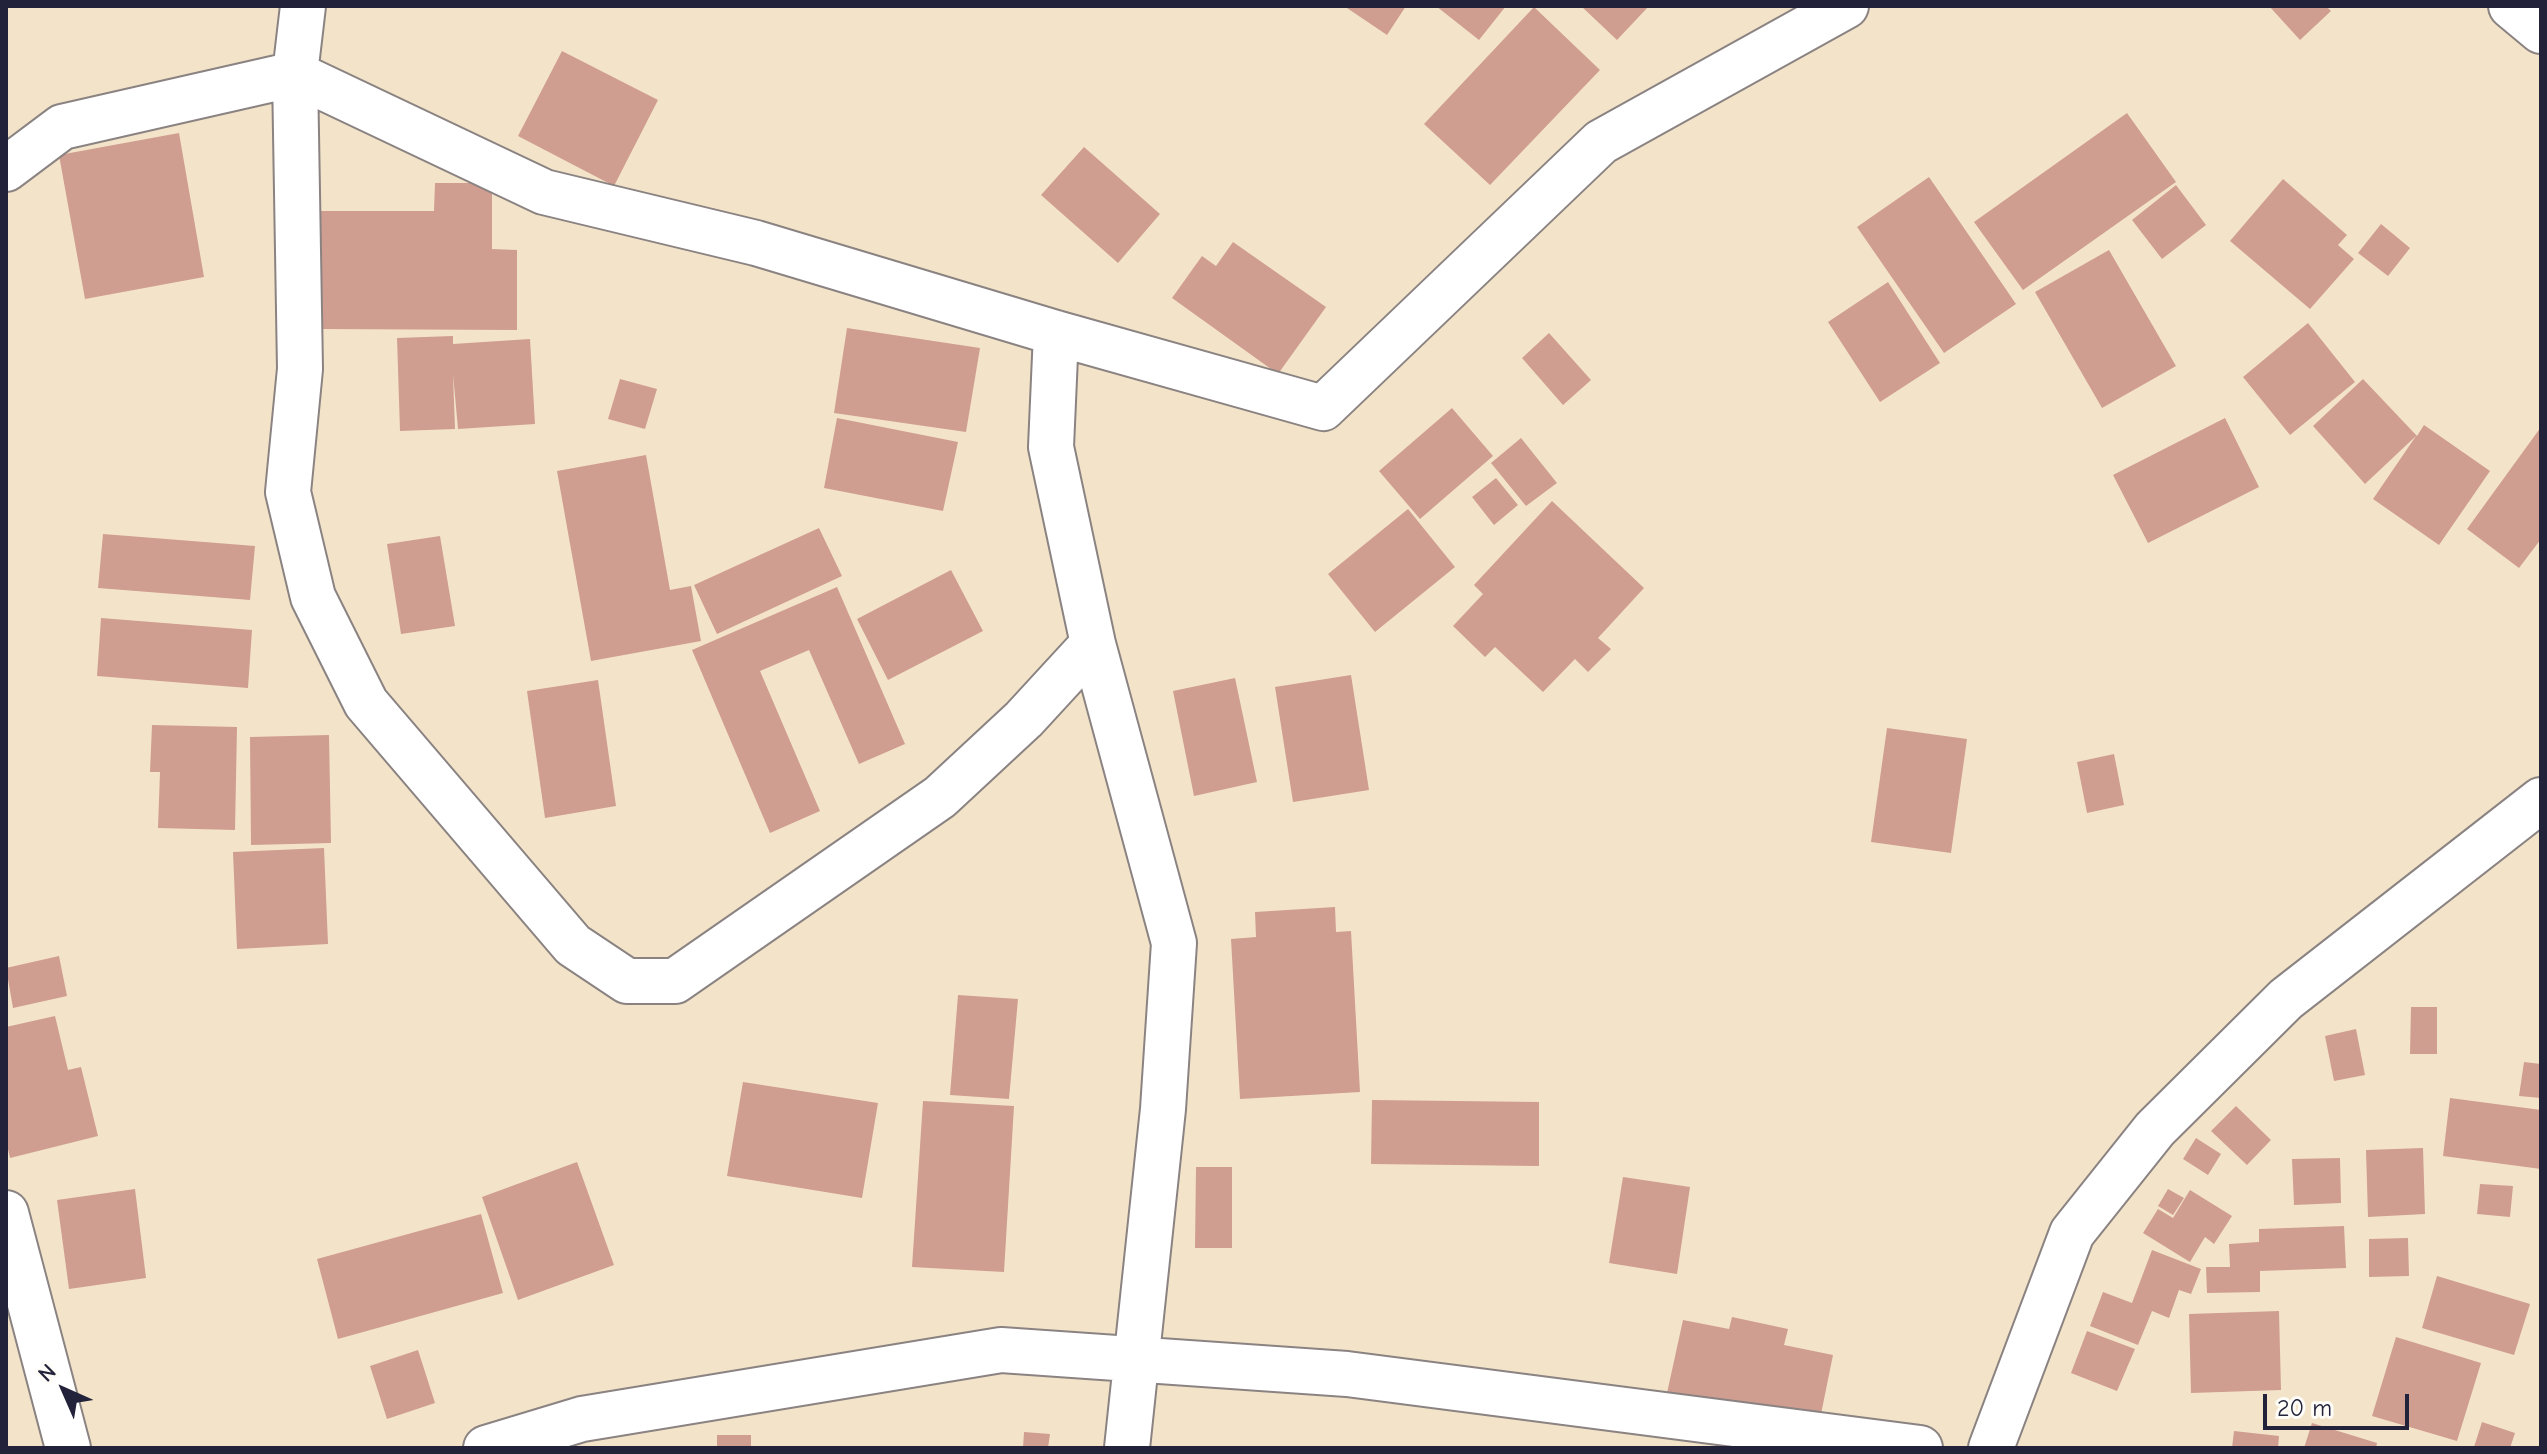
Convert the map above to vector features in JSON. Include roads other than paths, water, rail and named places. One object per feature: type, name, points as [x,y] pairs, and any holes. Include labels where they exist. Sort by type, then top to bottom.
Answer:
[{"type":"street","points":[[303,6],[295,74],[300,369],[288,492],[313,597],[366,703],[573,945],[627,981],[675,981],[940,797],[1024,719],[1093,644]]},
{"type":"street","points":[[6,169],[62,127],[295,74],[544,192],[756,243],[1056,333],[1323,408],[1601,142],[1846,6]]},
{"type":"street","points":[[2511,6],[2541,31]]},
{"type":"street","points":[[1056,333],[1051,447],[1093,644],[1174,943],[1163,1109],[1127,1448]]},
{"type":"street","points":[[1991,1448],[2072,1233],[2155,1129],[2286,999],[2541,800]]},
{"type":"street","points":[[6,1213],[68,1448]]},
{"type":"street","points":[[486,1448],[582,1433],[1001,1350],[1347,1374],[1920,1448]]}]
